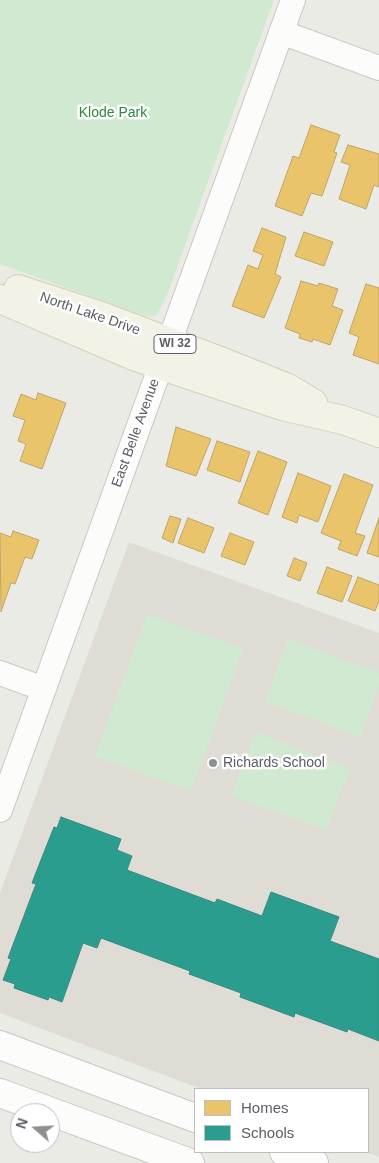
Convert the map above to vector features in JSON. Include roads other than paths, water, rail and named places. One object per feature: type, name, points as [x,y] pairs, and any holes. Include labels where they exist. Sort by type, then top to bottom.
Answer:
[{"type":"main road","name":"North Lake Drive","points":[[0,286],[101,316],[165,354]]},
{"type":"main road","name":"North Lake Drive","points":[[0,299],[165,354],[282,406],[343,420],[379,433]]},
{"type":"street","name":"East Belle Avenue","points":[[0,810],[293,0]]},
{"type":"street","points":[[281,32],[379,68]]},
{"type":"street","points":[[0,673],[44,689]]},
{"type":"street","points":[[0,1045],[194,1118]]},
{"type":"street","points":[[0,1093],[190,1163]]},
{"type":"street","points":[[287,1153],[314,1163]]},
{"type":"place","name":"Richards School","points":[[213,763]]},
{"type":"park label","name":"Klode Park","points":[[113,113]]}]
